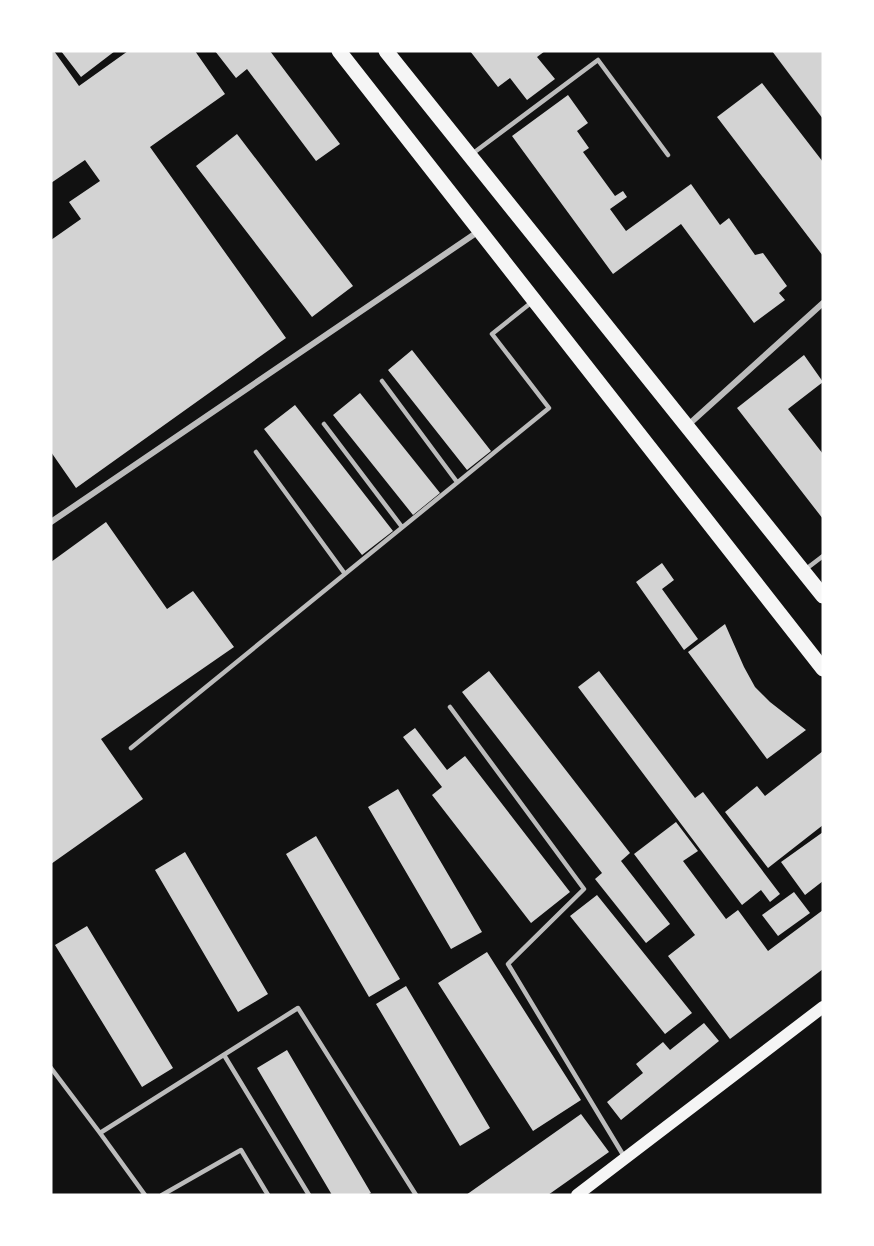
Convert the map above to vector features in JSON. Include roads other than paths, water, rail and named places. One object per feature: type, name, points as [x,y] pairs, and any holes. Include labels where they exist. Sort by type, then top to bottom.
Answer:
[{"type":"main road","points":[[339,51],[823,669]]},
{"type":"main road","points":[[386,51],[823,596]]},
{"type":"main road","points":[[577,1195],[823,1007]]},
{"type":"street","points":[[51,522],[480,231]]},
{"type":"street","points":[[686,427],[823,303]]},
{"type":"lane","points":[[469,156],[598,60],[668,155]]},
{"type":"lane","points":[[131,748],[549,408],[492,334],[534,301]]},
{"type":"lane","points":[[382,381],[457,482]]},
{"type":"lane","points":[[324,424],[402,527]]},
{"type":"lane","points":[[256,452],[345,573]]},
{"type":"lane","points":[[803,571],[823,556]]},
{"type":"lane","points":[[450,707],[584,889],[508,964],[625,1158]]},
{"type":"lane","points":[[100,1133],[298,1008],[416,1195]]},
{"type":"lane","points":[[224,1055],[309,1195]]},
{"type":"lane","points":[[51,1068],[145,1195]]},
{"type":"lane","points":[[162,1195],[241,1150],[268,1195]]}]
